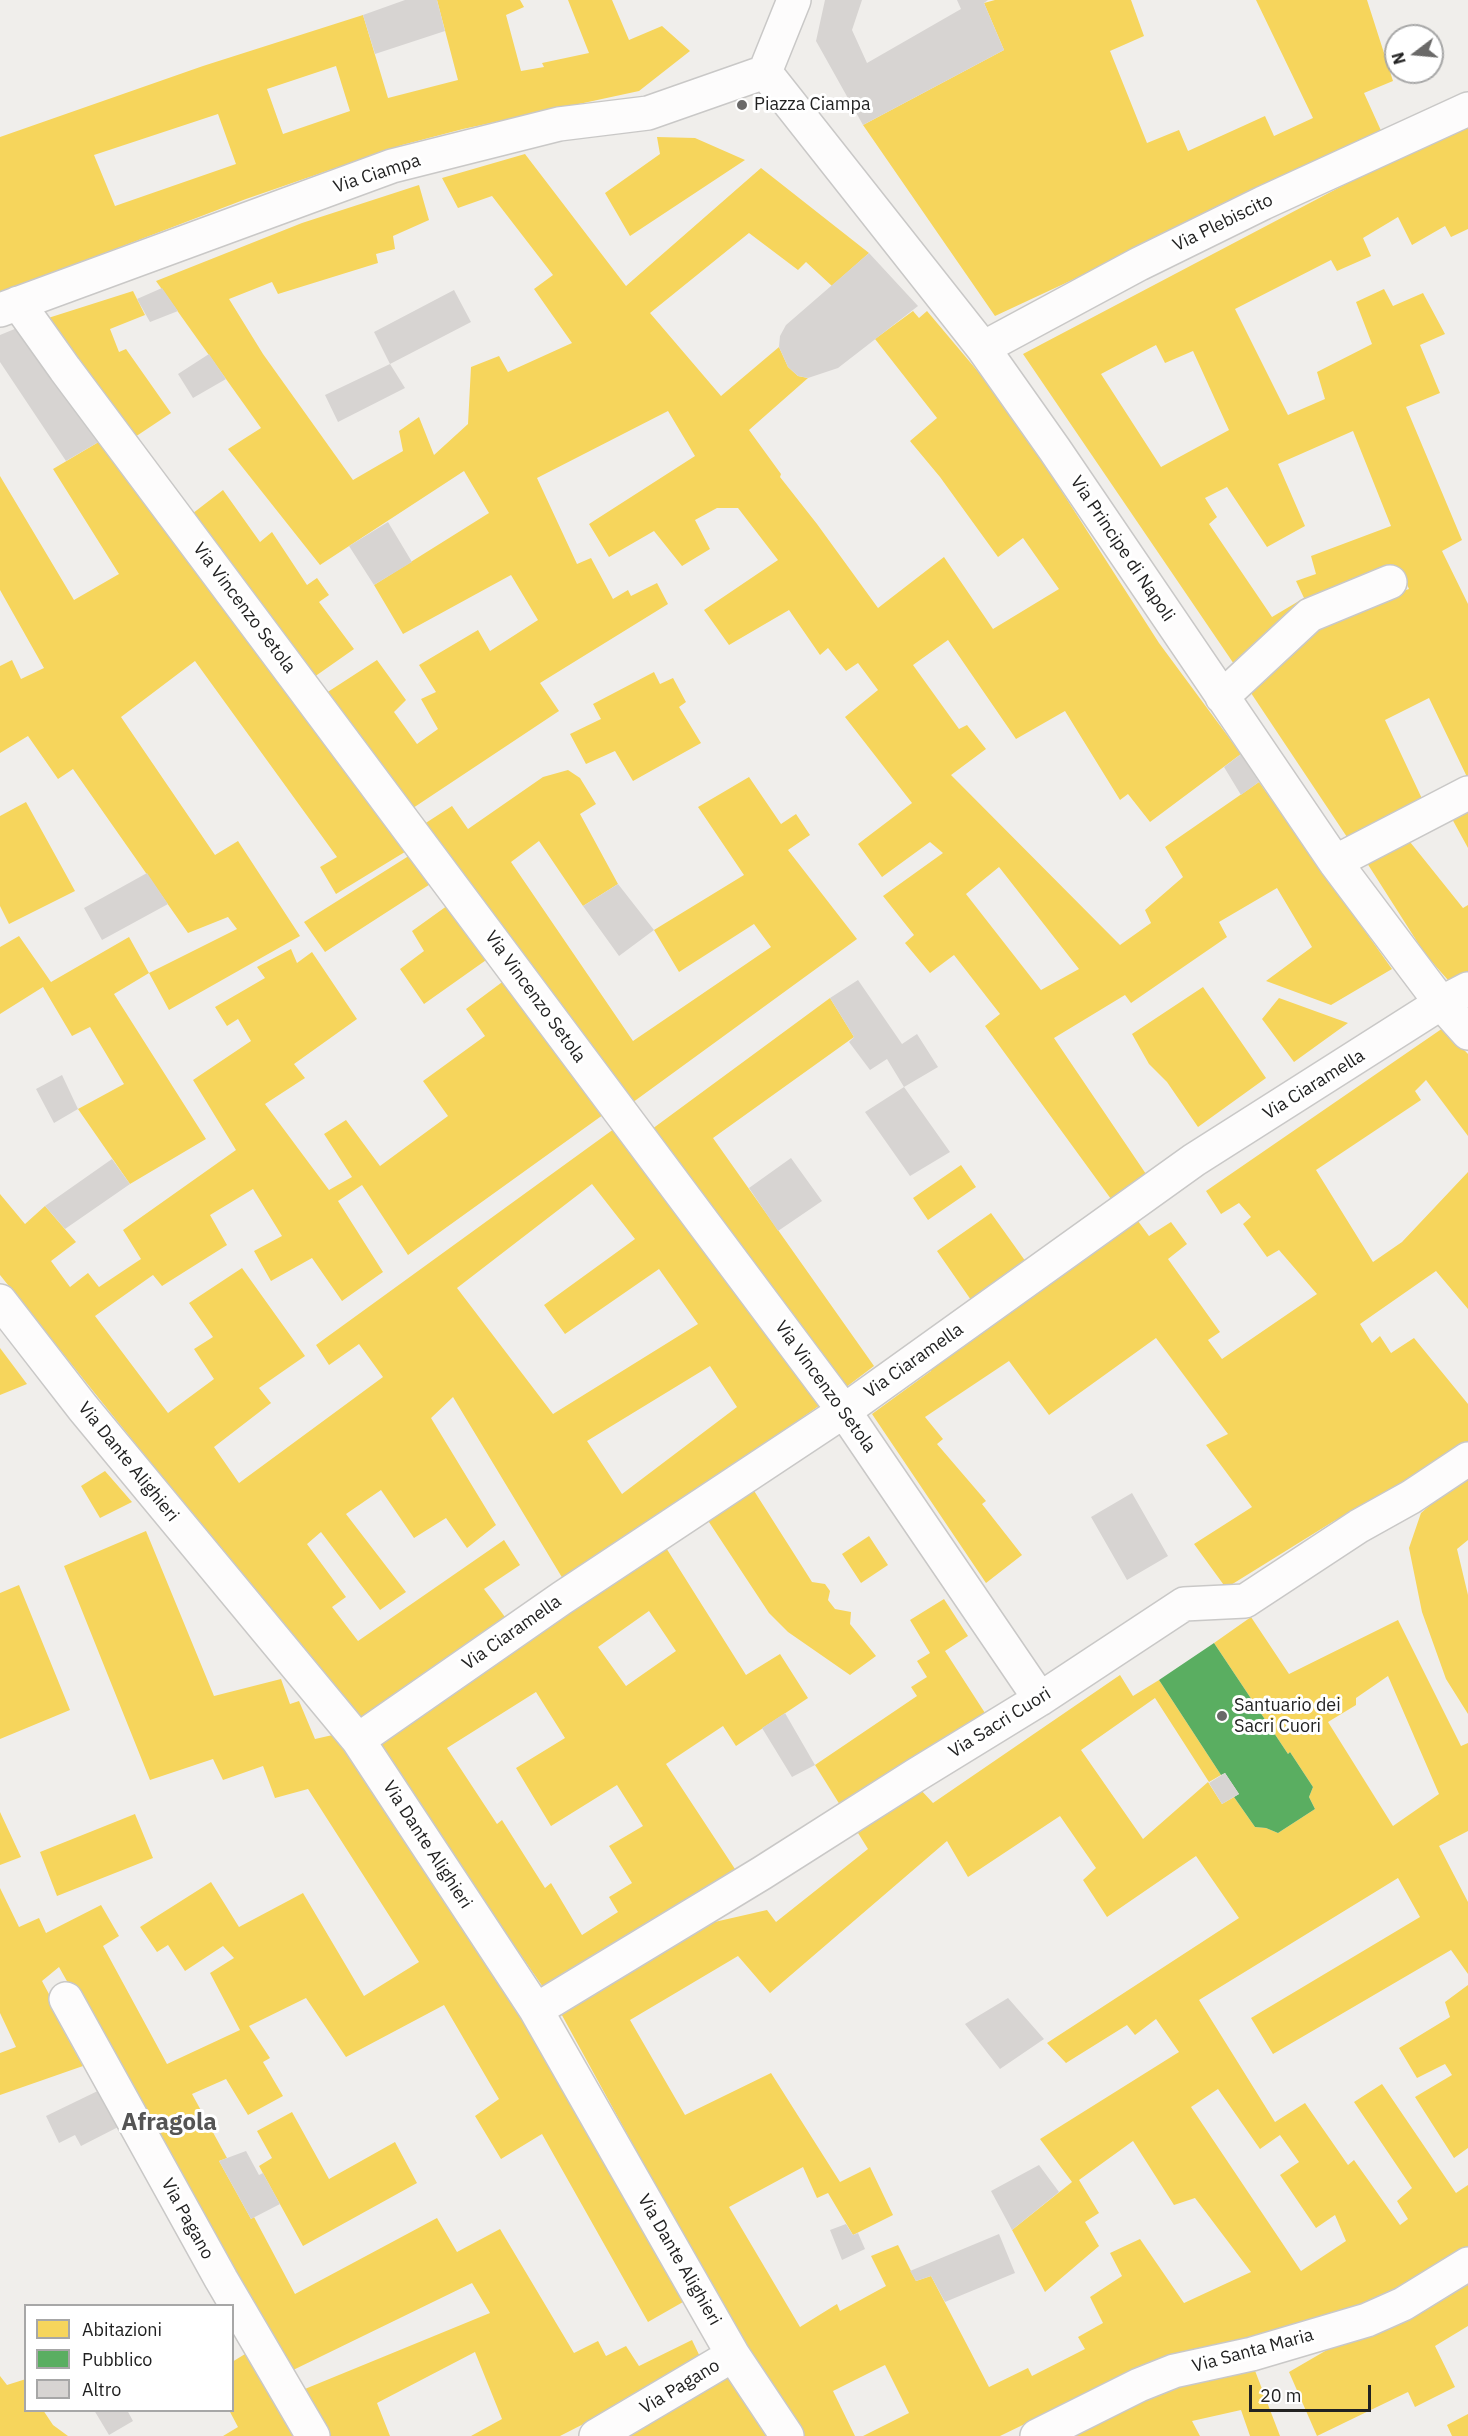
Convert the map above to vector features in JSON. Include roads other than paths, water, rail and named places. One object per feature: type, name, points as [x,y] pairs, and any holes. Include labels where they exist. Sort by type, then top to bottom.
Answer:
[{"type":"street","points":[[765,72],[794,0]]},
{"type":"street","name":"Via Ciampa","points":[[9,307],[392,166],[559,124],[648,113],[765,72]]},
{"type":"street","name":"Via Principe di Napoli","points":[[765,72],[983,348],[1335,862],[1455,996],[1468,1033]]},
{"type":"street","name":"Via Plebiscito","points":[[983,348],[1211,228],[1468,109]]},
{"type":"street","name":"Via Vincenzo Setola","points":[[9,307],[72,379],[844,1411],[1040,1699]]},
{"type":"street","points":[[1222,697],[1310,615],[1390,582]]},
{"type":"street","points":[[1335,862],[1468,793]]},
{"type":"street","name":"Via Ciaramella","points":[[358,1740],[581,1585],[844,1411],[1194,1160],[1455,996]]},
{"type":"street","name":"Via Dante Alighieri","points":[[0,1301],[83,1408],[358,1740],[536,2010],[733,2355],[787,2436]]},
{"type":"street","name":"Via Sacri Cuori","points":[[536,2010],[762,1873],[915,1775],[1040,1699],[1184,1604],[1245,1601],[1359,1526],[1411,1497],[1468,1459]]},
{"type":"street","name":"Via Pagano","points":[[66,1999],[221,2279],[313,2436]]},
{"type":"street","name":"Via Santa Maria","points":[[1037,2436],[1139,2385],[1174,2371],[1252,2354],[1367,2319],[1403,2304],[1468,2264]]},
{"type":"street","name":"Via Pagano","points":[[596,2436],[733,2355]]},
{"type":"place","name":"Piazza Ciampa","points":[[742,105]]},
{"type":"place","name":"Santuario dei Sacri Cuori","points":[[1222,1716]]},
{"type":"district","name":"Afragola","points":[[169,2123]]}]
